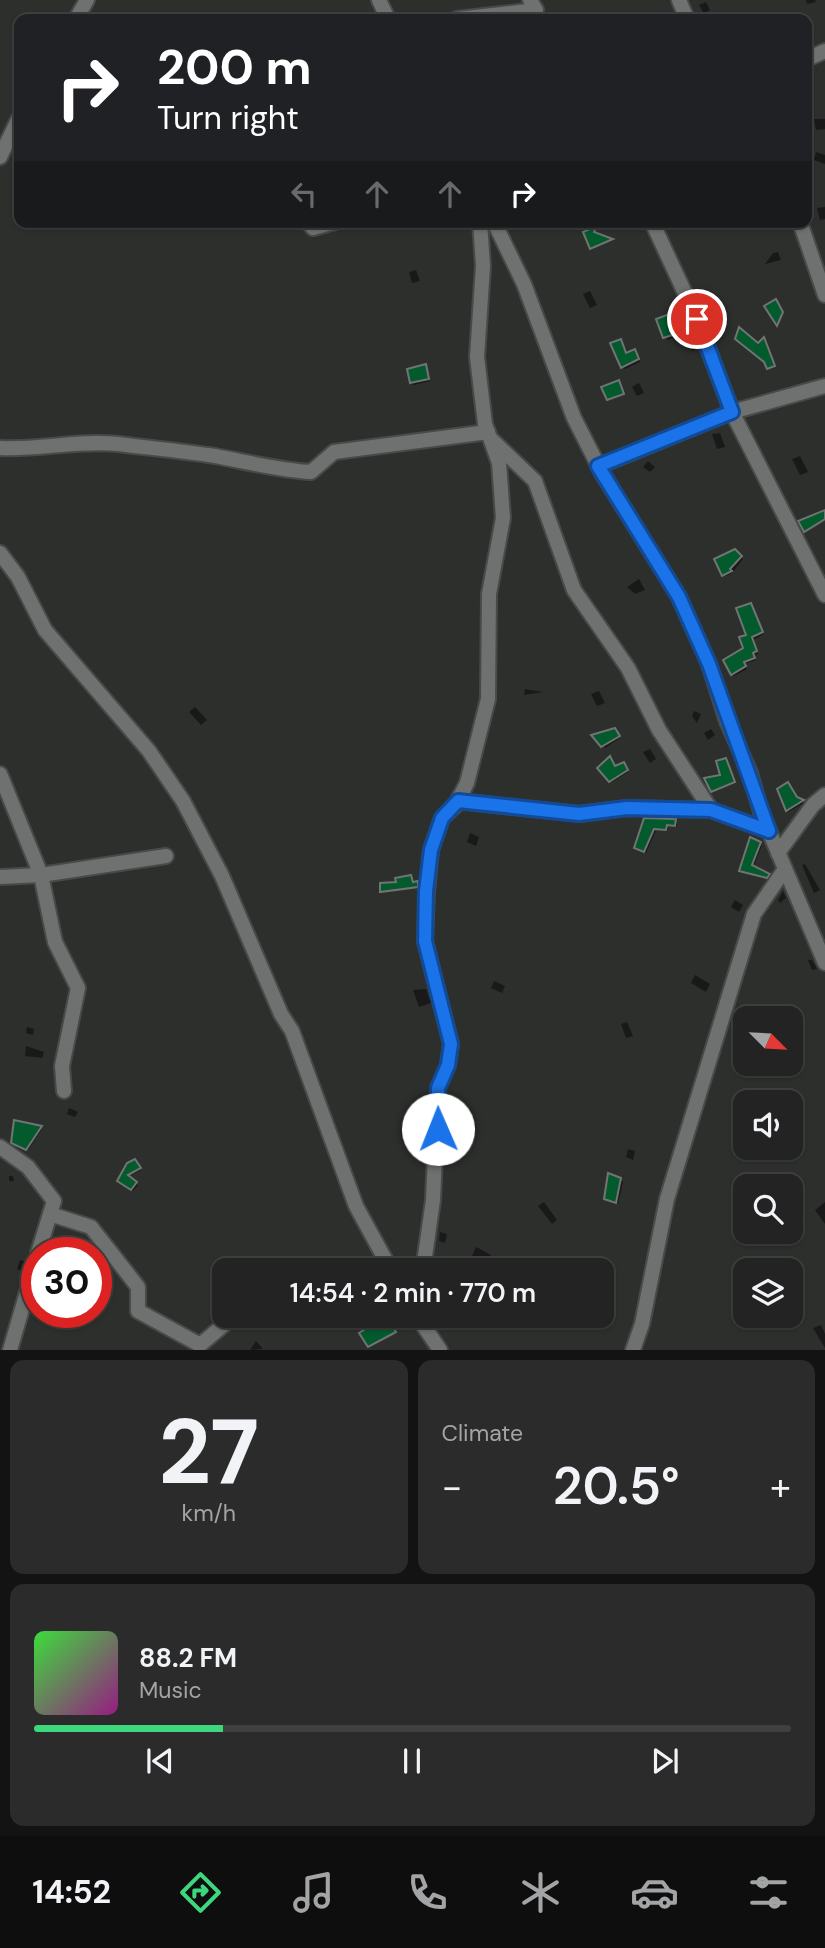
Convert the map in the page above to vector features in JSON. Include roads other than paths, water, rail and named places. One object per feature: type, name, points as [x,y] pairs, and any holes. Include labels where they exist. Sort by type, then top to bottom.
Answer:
[{"type":"street","points":[[501,14],[536,10]]},
{"type":"street","points":[[0,158],[14,132]]},
{"type":"street","points":[[425,1258],[433,1200],[438,1088],[448,1065],[451,1044],[425,941],[426,891],[431,850],[442,818],[458,801],[467,783],[488,699],[489,594],[503,518],[499,463],[489,435],[477,357],[484,266],[481,228]]},
{"type":"street","points":[[497,228],[524,284],[574,418],[598,466],[679,597],[709,664],[769,831],[825,963]]},
{"type":"street","points":[[655,228],[697,319],[732,412],[825,595]]},
{"type":"street","points":[[802,228],[825,295]]},
{"type":"street","points":[[598,466],[732,412],[825,386]]},
{"type":"street","points":[[0,448],[42,449],[76,443],[117,444],[213,456],[279,470],[311,472],[334,452],[489,435]]},
{"type":"street","points":[[489,435],[535,481],[574,590],[628,668],[659,730],[711,810]]},
{"type":"street","points":[[0,553],[18,577],[45,630],[61,645],[149,751],[183,801],[222,876],[281,1014],[292,1031],[356,1206],[384,1258]]},
{"type":"street","points":[[0,774],[41,875],[55,942],[78,988],[62,1066],[64,1091]]},
{"type":"street","points":[[778,853],[813,805],[825,794]]},
{"type":"street","points":[[458,801],[579,814],[627,808],[711,810],[769,831]]},
{"type":"street","points":[[0,877],[41,875],[166,856]]},
{"type":"street","points":[[634,1349],[642,1324],[667,1199],[754,914],[785,869]]},
{"type":"street","points":[[0,1147],[28,1167],[54,1201],[43,1237]]},
{"type":"street","points":[[50,1214],[91,1227],[138,1287],[138,1311],[201,1347],[221,1328]]},
{"type":"street","points":[[10,1349],[21,1311]]},
{"type":"street","points":[[425,1328],[440,1349]]}]
